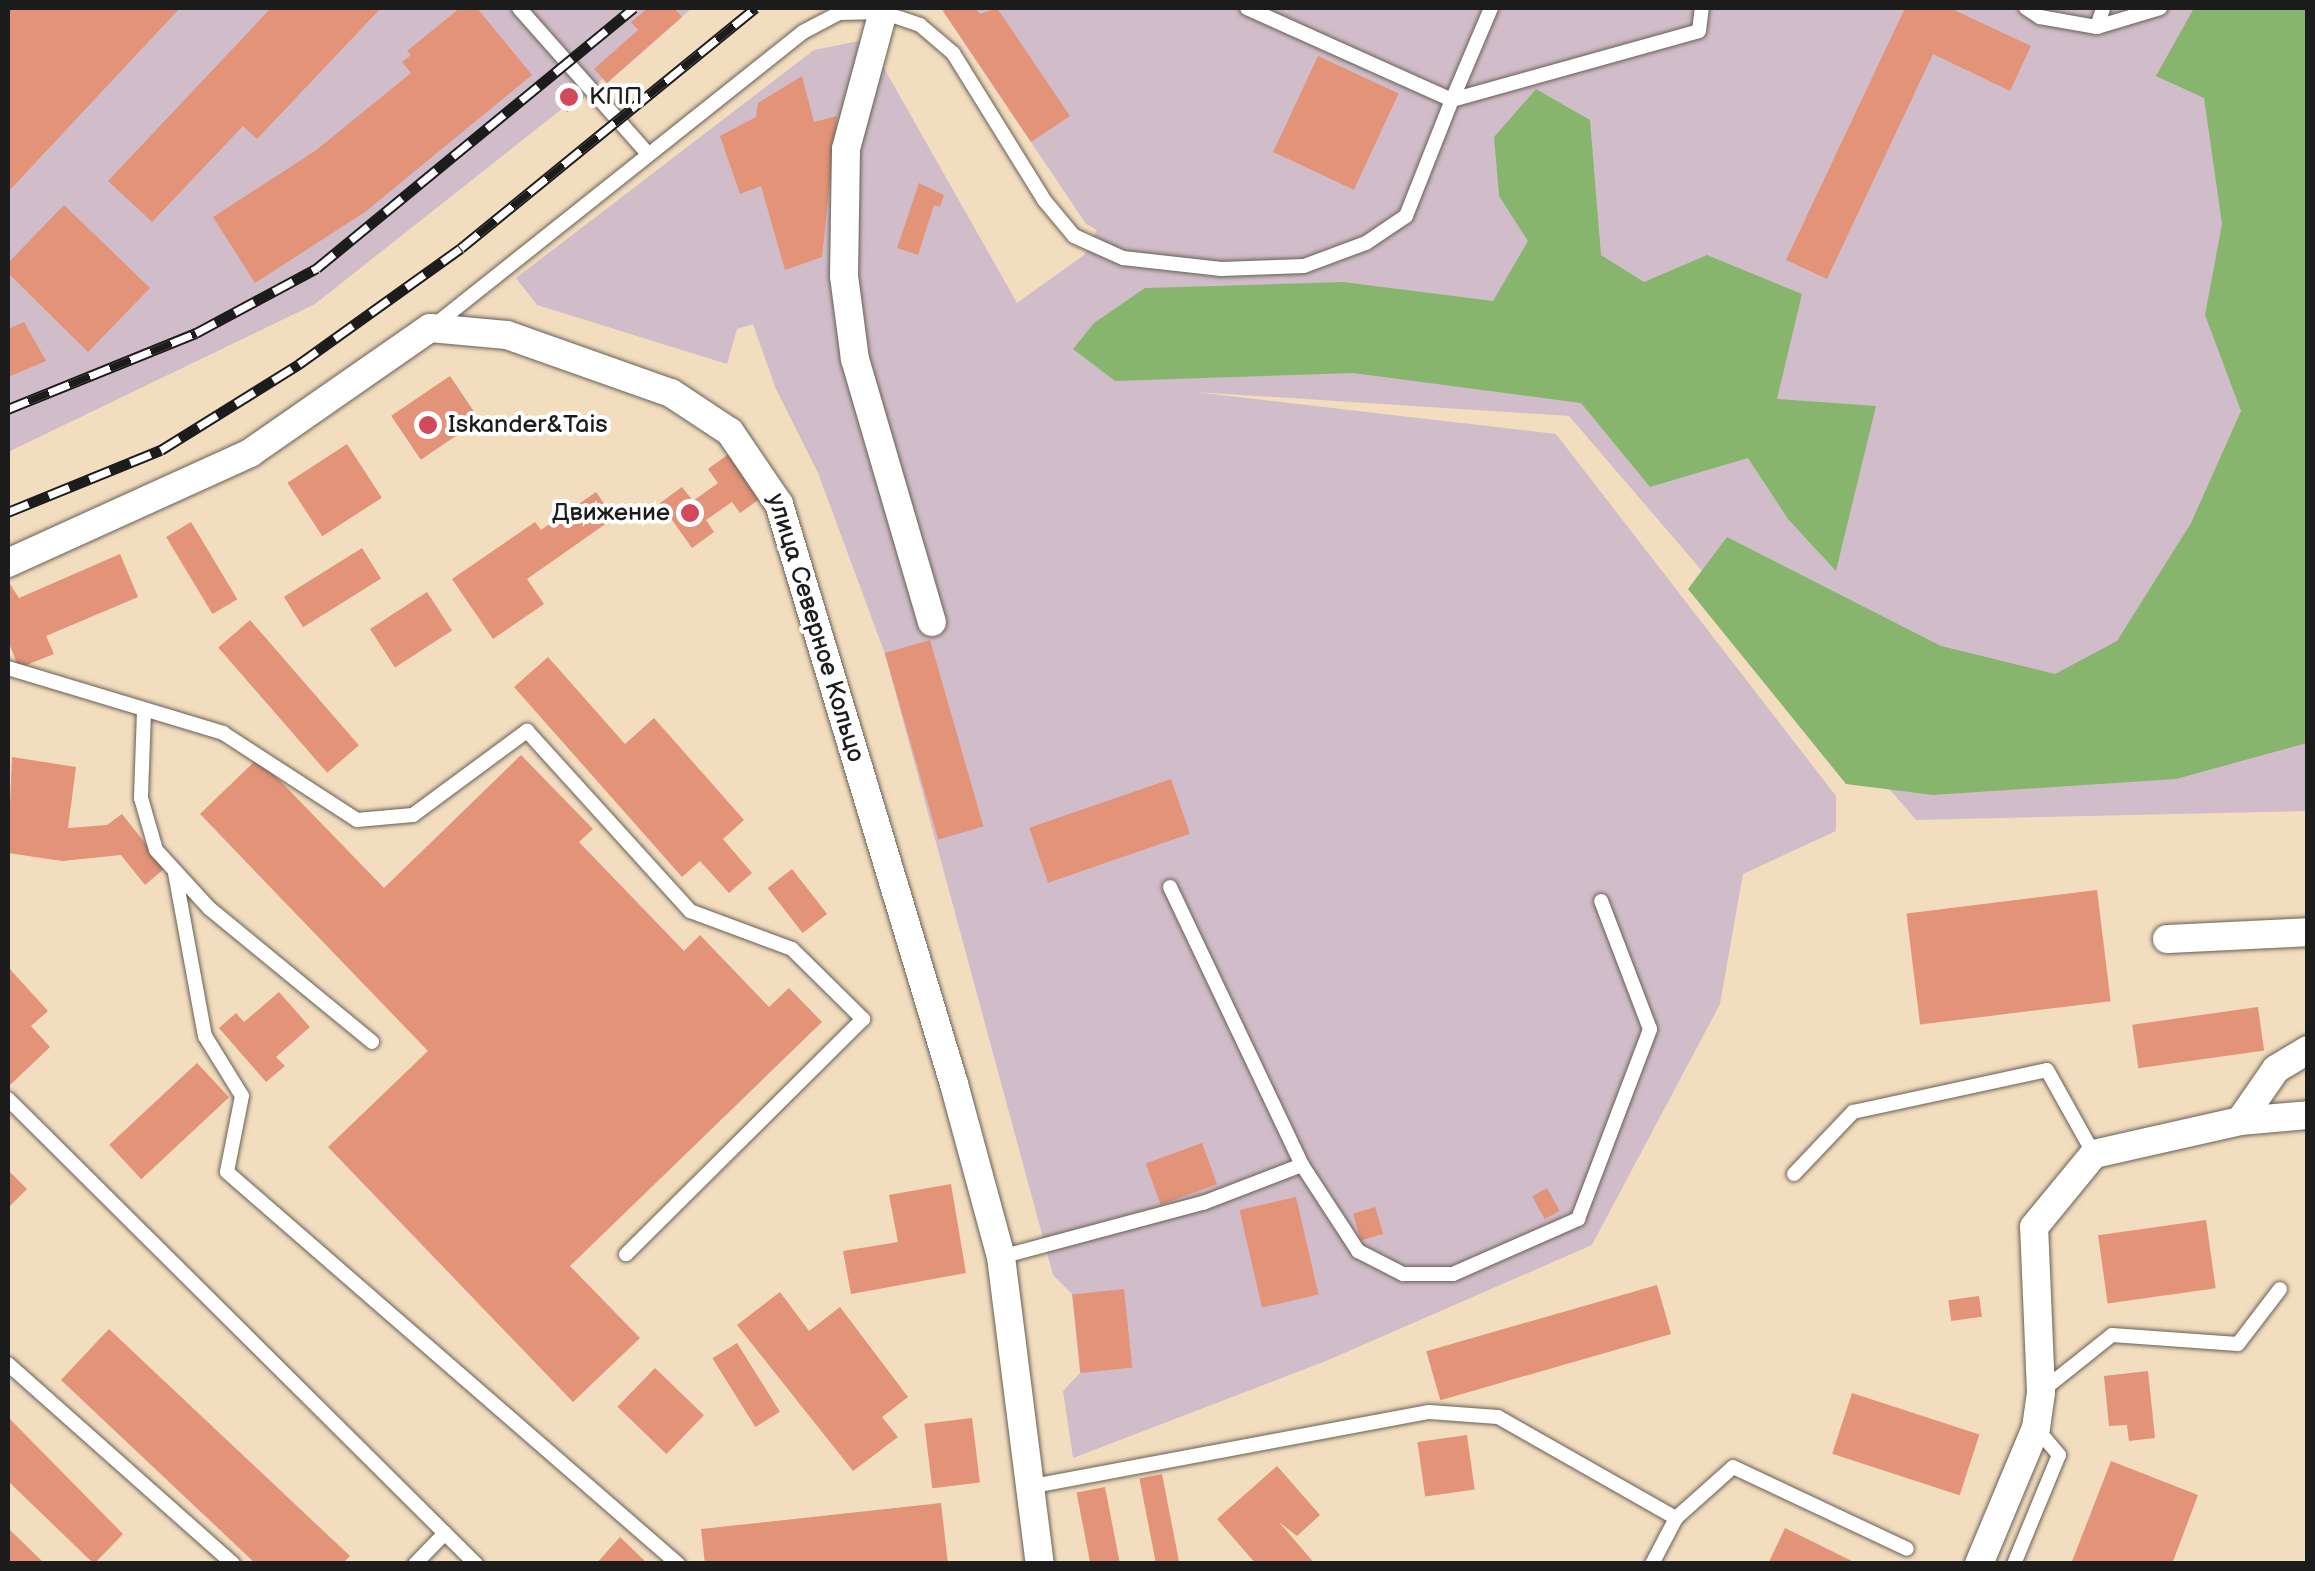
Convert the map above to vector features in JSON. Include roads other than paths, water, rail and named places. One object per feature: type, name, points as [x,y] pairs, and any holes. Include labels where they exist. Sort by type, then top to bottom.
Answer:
[{"type":"street","points":[[883,10],[846,150],[844,276],[856,359],[932,622]]},
{"type":"street","points":[[8,564],[250,453],[430,328]]},
{"type":"street","name":"улица Северное Кольцо","points":[[430,328],[507,336],[672,392],[713,417],[764,474],[789,533],[1001,1257],[1040,1564]]},
{"type":"street","points":[[2166,939],[2308,932]]},
{"type":"street","points":[[2240,1121],[2276,1069],[2308,1050]]},
{"type":"street","points":[[1979,1564],[2036,1428],[2041,1392],[2034,1228],[2094,1154],[2240,1121],[2308,1114]]},
{"type":"lane","points":[[519,8],[648,154]]},
{"type":"lane","points":[[1247,8],[1452,100],[1699,31],[1702,8]]},
{"type":"lane","points":[[430,328],[820,19],[883,10],[920,24],[953,53],[1056,218],[1074,236],[1123,258],[1221,269],[1304,266],[1366,243],[1406,216],[1492,8]]},
{"type":"lane","points":[[2026,8],[2040,17],[2097,27],[2160,8]]},
{"type":"lane","points":[[2097,27],[2103,8]]},
{"type":"lane","points":[[8,668],[242,741],[358,820],[413,815],[527,731],[690,911],[792,949],[863,1018],[626,1254]]},
{"type":"lane","points":[[144,711],[139,776],[145,828],[174,873],[372,1042]]},
{"type":"lane","points":[[174,873],[205,1036],[242,1096],[227,1172],[678,1564]]},
{"type":"lane","points":[[1170,887],[1302,1165],[1358,1250],[1403,1274],[1453,1274],[1578,1219],[1650,1029],[1602,901]]},
{"type":"lane","points":[[1794,1174],[1853,1112],[2047,1070],[2094,1154]]},
{"type":"lane","points":[[8,1099],[476,1564]]},
{"type":"lane","points":[[1001,1257],[1202,1203],[1302,1165]]},
{"type":"lane","points":[[2041,1392],[2112,1335],[2238,1344],[2280,1289]]},
{"type":"lane","points":[[8,1364],[232,1564]]},
{"type":"lane","points":[[1028,1487],[1429,1412],[1498,1417],[1676,1518]]},
{"type":"lane","points":[[2014,1564],[2058,1455],[2036,1428]]},
{"type":"lane","points":[[1652,1564],[1676,1518],[1733,1467],[1906,1548]]},
{"type":"lane","points":[[416,1564],[445,1533]]},
{"type":"railway","points":[[8,409],[196,333],[317,268],[634,8]]},
{"type":"railway","points":[[8,512],[161,450],[299,364],[461,248],[755,8]]},
{"type":"place","name":"КПП","points":[[569,97]]},
{"type":"place","name":"Iskander&Tais","points":[[428,425]]},
{"type":"place","name":"Движение","points":[[690,513]]}]
